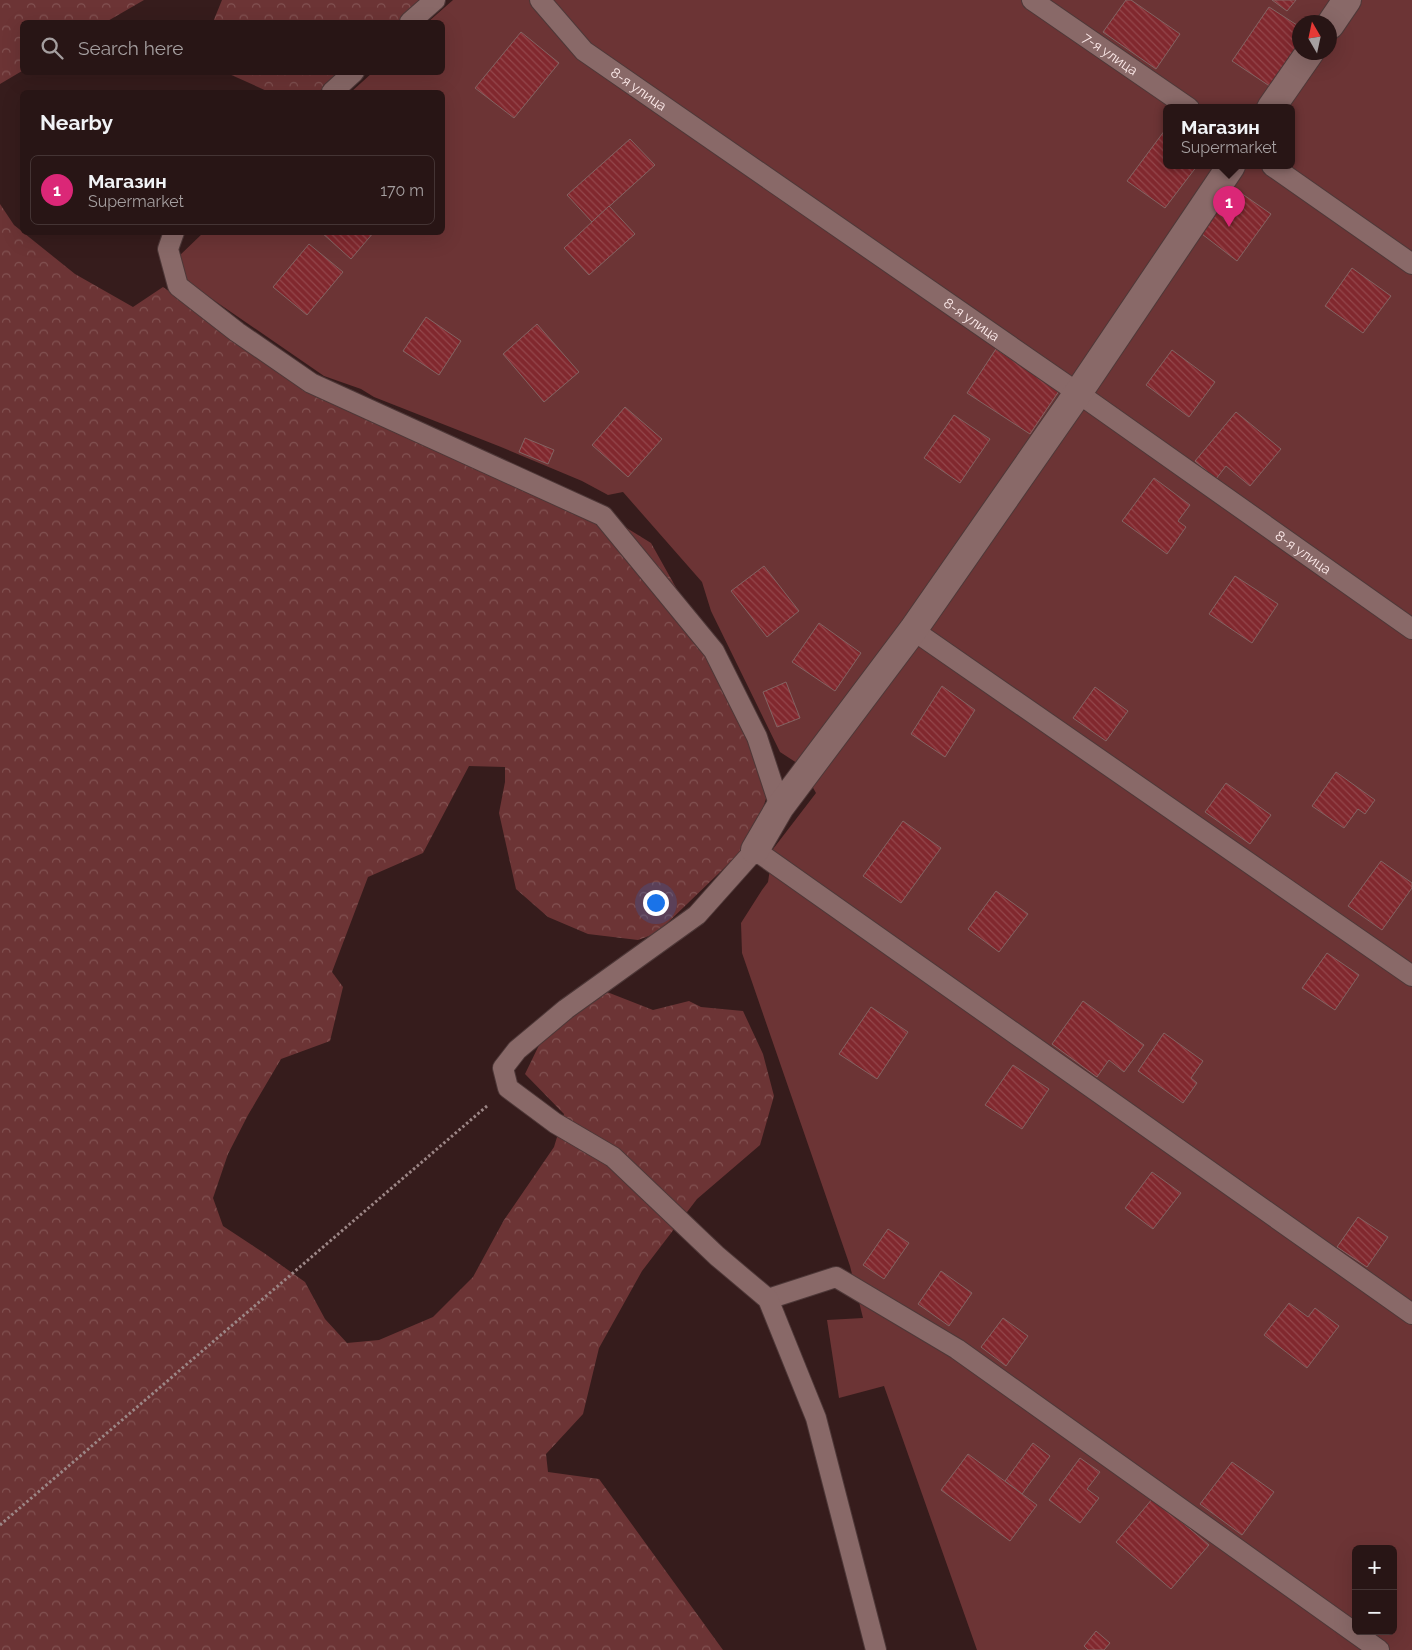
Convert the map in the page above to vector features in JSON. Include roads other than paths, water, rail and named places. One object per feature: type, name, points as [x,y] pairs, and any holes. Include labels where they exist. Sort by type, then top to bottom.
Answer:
[{"type":"street","points":[[1337,15],[1347,0]]},
{"type":"street","points":[[1274,104],[1304,60]]},
{"type":"street","points":[[755,850],[780,807],[913,630],[1078,393],[1229,169]]},
{"type":"lane","points":[[412,20],[435,0]]},
{"type":"lane","name":"8-я улица","points":[[540,0],[584,51],[1078,393],[1412,629]]},
{"type":"lane","name":"7-я улица","points":[[1032,0],[1183,104]]},
{"type":"lane","points":[[334,90],[351,75]]},
{"type":"lane","points":[[1276,169],[1412,264]]},
{"type":"lane","points":[[173,235],[168,249],[178,286],[237,332],[310,383],[602,516],[714,651],[757,737],[780,807]]},
{"type":"lane","points":[[913,630],[1412,976]]},
{"type":"lane","points":[[876,1650],[816,1418],[768,1299],[717,1256],[613,1157],[555,1123],[508,1088],[503,1068],[517,1050],[566,1009],[697,914],[755,850],[1412,1314]]},
{"type":"lane","points":[[768,1299],[836,1277],[957,1349],[1378,1650]]},
{"type":"place","name":"Магазин","points":[[1229,227]]}]
